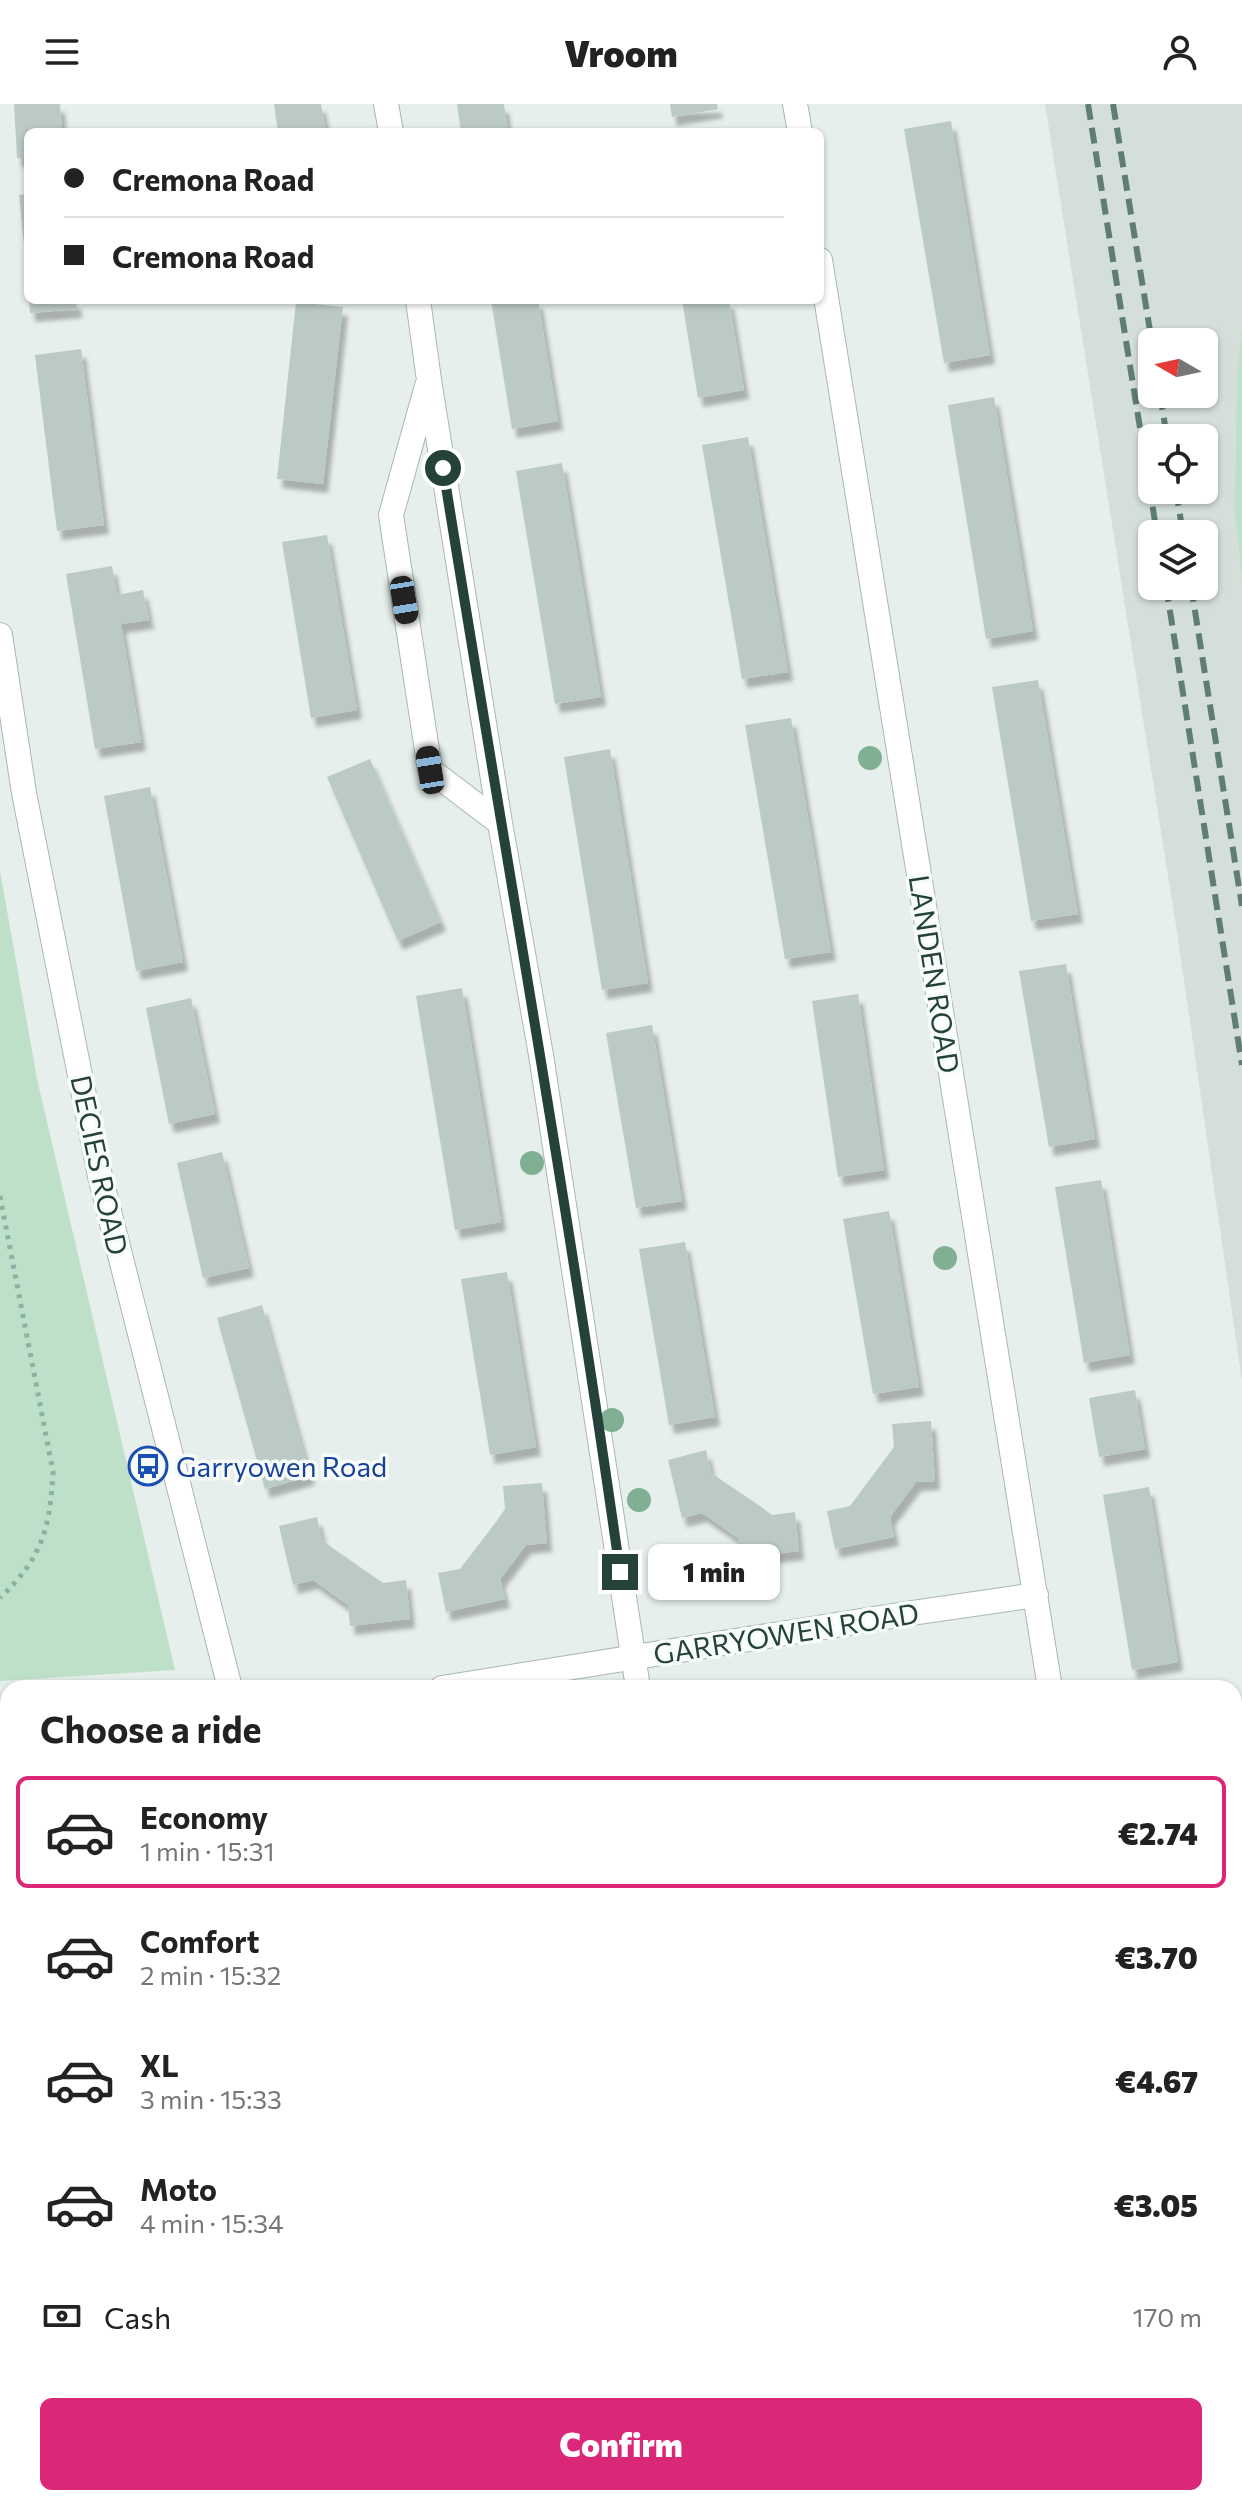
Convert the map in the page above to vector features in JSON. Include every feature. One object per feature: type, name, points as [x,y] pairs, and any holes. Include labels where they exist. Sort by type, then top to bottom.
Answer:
[{"type":"street","points":[[386,104],[390,128]]},
{"type":"street","points":[[795,104],[799,128]]},
{"type":"street","name":"LANDEN ROAD","points":[[824,285],[1049,1680]]},
{"type":"street","points":[[419,304],[500,823],[541,1055],[637,1680]]},
{"type":"street","points":[[429,380],[391,515],[430,770],[500,823]]},
{"type":"street","name":"DECIES ROAD","points":[[0,635],[24,793],[100,1176],[228,1680]]},
{"type":"street","name":"GARRYOWEN ROAD","points":[[490,1680],[1036,1595]]},
{"type":"path","points":[[0,1196],[2,1225],[53,1472],[51,1512],[40,1546],[21,1578],[0,1598]]},
{"type":"shaded area","points":[[1045,104],[1242,104],[1242,1381],[1177,932]]},
{"type":"green space","points":[[1242,332],[1242,579],[1235,511],[1237,375]]},
{"type":"green space","points":[[0,871],[37,1079],[175,1670],[0,1680]]},
{"type":"building","points":[[14,104],[60,104],[62,128],[24,128],[24,158],[17,158]]},
{"type":"building","points":[[274,104],[321,104],[325,128],[277,128]]},
{"type":"building","points":[[457,104],[504,104],[507,128],[460,128]]},
{"type":"building","points":[[670,104],[717,104],[718,109],[672,117]]},
{"type":"building","points":[[951,121],[990,355],[944,363],[904,129]]},
{"type":"building","points":[[24,194],[24,245],[19,195]]},
{"type":"building","points":[[29,304],[76,304],[77,309],[30,313]]},
{"type":"building","points":[[296,304],[343,307],[323,484],[277,479]]},
{"type":"building","points":[[492,304],[539,304],[558,421],[512,429]]},
{"type":"building","points":[[683,304],[730,304],[744,390],[698,398]]},
{"type":"building","points":[[81,349],[104,525],[57,531],[35,355]]},
{"type":"building","points":[[994,397],[1033,631],[986,639],[948,405]]},
{"type":"building","points":[[748,437],[788,672],[742,679],[702,445]]},
{"type":"building","points":[[562,463],[601,697],[555,704],[516,471]]},
{"type":"building","points":[[327,535],[357,710],[311,718],[282,542]]},
{"type":"building","points":[[112,566],[117,595],[143,590],[149,620],[121,624],[141,742],[95,749],[66,574]]},
{"type":"building","points":[[1038,680],[1078,914],[1031,921],[992,687]]},
{"type":"building","points":[[791,718],[831,952],[785,959],[745,725]]},
{"type":"building","points":[[610,749],[648,983],[602,990],[564,757]]},
{"type":"building","points":[[370,759],[441,922],[398,941],[327,777]]},
{"type":"building","points":[[150,787],[183,962],[136,971],[104,796]]},
{"type":"building","points":[[1066,964],[1095,1139],[1049,1147],[1019,971]]},
{"type":"building","points":[[462,988],[501,1222],[455,1230],[416,996]]},
{"type":"building","points":[[858,994],[884,1170],[838,1177],[812,1001]]},
{"type":"building","points":[[191,998],[215,1114],[169,1124],[146,1008]]},
{"type":"building","points":[[652,1025],[682,1201],[636,1208],[606,1033]]},
{"type":"building","points":[[222,1152],[249,1268],[203,1278],[177,1163]]},
{"type":"building","points":[[1101,1180],[1130,1355],[1084,1363],[1055,1187]]},
{"type":"building","points":[[889,1211],[919,1387],[873,1394],[843,1219]]},
{"type":"building","points":[[685,1242],[715,1417],[669,1425],[639,1249]]},
{"type":"building","points":[[507,1272],[536,1447],[490,1455],[461,1279]]},
{"type":"building","points":[[262,1305],[310,1476],[265,1489],[217,1318]]},
{"type":"building","points":[[1135,1390],[1145,1449],[1099,1457],[1089,1398]]},
{"type":"building","points":[[931,1421],[935,1481],[916,1482],[890,1517],[894,1537],[835,1549],[827,1511],[850,1506],[894,1447],[892,1424]]},
{"type":"building","points":[[706,1450],[711,1473],[772,1515],[795,1512],[799,1551],[740,1558],[738,1538],[702,1513],[682,1518],[668,1460]]},
{"type":"building","points":[[542,1483],[547,1543],[526,1545],[500,1579],[505,1599],[446,1612],[438,1573],[460,1569],[496,1522],[505,1509],[503,1486]]},
{"type":"building","points":[[1149,1487],[1178,1662],[1132,1670],[1103,1495]]},
{"type":"building","points":[[317,1517],[322,1540],[334,1549],[383,1583],[406,1580],[410,1619],[350,1626],[348,1605],[313,1580],[293,1585],[279,1526]]},
{"type":"railway","points":[[1088,104],[1155,520]]},
{"type":"railway","points":[[1113,104],[1150,328]]},
{"type":"railway","points":[[1162,408],[1165,424]]},
{"type":"railway","points":[[1178,504],[1181,520]]},
{"type":"railway","points":[[1168,600],[1242,1065]]},
{"type":"railway","points":[[1193,600],[1242,906]]},
{"type":"place","name":"Garryowen Road","points":[[148,1466]]},
{"type":"route","points":[[443,468],[541,1055],[620,1572]]}]
